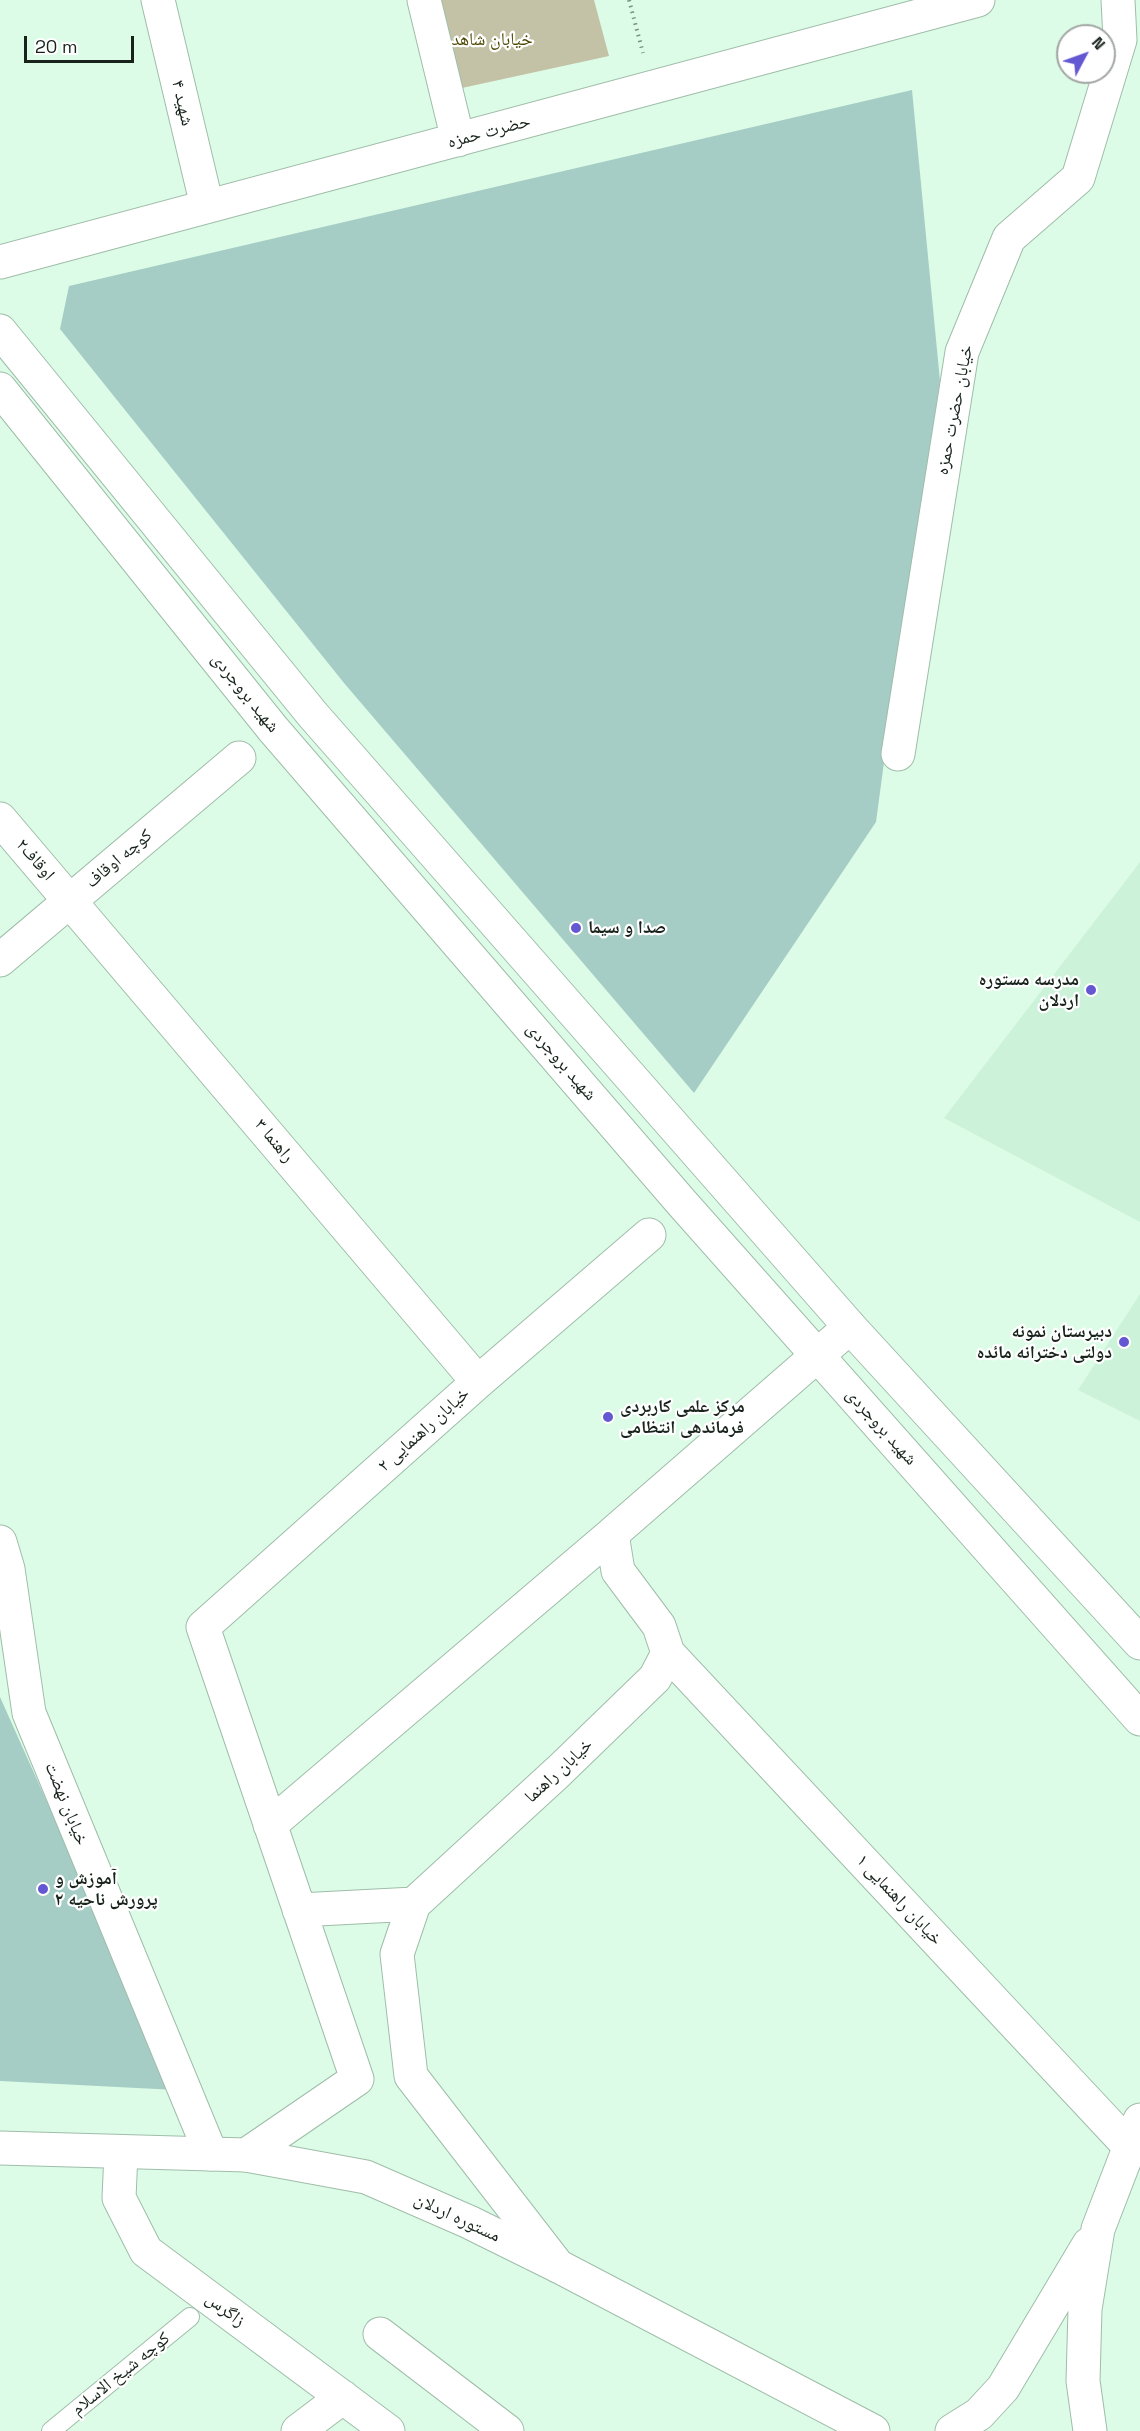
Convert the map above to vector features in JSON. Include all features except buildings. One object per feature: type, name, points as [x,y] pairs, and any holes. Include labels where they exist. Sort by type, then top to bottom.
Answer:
[{"type":"street","name":"شهید ۴","points":[[158,0],[207,207]]},
{"type":"street","points":[[424,0],[458,140]]},
{"type":"street","name":"حضرت حمزه","points":[[1,259],[207,207],[652,88],[914,9],[978,0]]},
{"type":"street","name":"خیابان حضرت حمزه","points":[[898,754],[962,352],[1009,238],[1078,178],[1120,40],[1118,0]]},
{"type":"street","points":[[0,331],[313,715],[850,1327],[1140,1643]]},
{"type":"street","name":"شهید بروجردی","points":[[0,389],[273,729],[682,1203],[1140,1719]]},
{"type":"street","name":"کوچه اوقاف","points":[[0,960],[239,758]]},
{"type":"street","name":"اوقاف۲","points":[[0,819],[70,901]]},
{"type":"street","name":"راهنما ۳","points":[[70,901],[478,1382]]},
{"type":"street","name":"خیابان راهنمایی ۲","points":[[270,1825],[202,1627],[478,1382],[649,1235]]},
{"type":"street","points":[[246,2155],[357,2079],[270,1825],[612,1534],[850,1327]]},
{"type":"street","points":[[612,1534],[618,1570],[659,1626],[668,1653]]},
{"type":"street","name":"خیابان نهضت","points":[[0,1542],[8,1569],[29,1713],[211,2154]]},
{"type":"street","name":"خیابان راهنما","points":[[558,2266],[411,2076],[397,1954],[414,1904],[559,1771],[655,1678],[668,1653]]},
{"type":"street","name":"خیابان راهنمایی ۱","points":[[668,1653],[1134,2133]]},
{"type":"street","points":[[299,1910],[414,1904]]},
{"type":"street","points":[[952,2431],[980,2414],[1003,2388],[1098,2229],[1134,2133]]},
{"type":"street","name":"مستوره اردلان","points":[[0,2148],[246,2155],[366,2177],[469,2222],[558,2266],[873,2431]]},
{"type":"street","name":"زاگرس","points":[[121,2153],[119,2198],[146,2251],[388,2431]]},
{"type":"street","points":[[1090,2431],[1083,2381],[1085,2309],[1098,2229]]},
{"type":"street","points":[[380,2334],[507,2431]]},
{"type":"street","points":[[298,2431],[343,2397]]},
{"type":"lane","name":"کوچه شیخ الاسلام","points":[[51,2431],[190,2317]]},
{"type":"path","points":[[628,0],[652,88]]},
{"type":"shaded area","name":"مدرسه مستوره اردلان","points":[[1140,862],[1140,1222],[944,1118]]},
{"type":"shaded area","name":"دبیرستان نمونه دولتی دخترانه مائده","points":[[1140,1294],[1140,1421],[1078,1390]]},
{"type":"green space","name":"خیابان شاهد","points":[[441,0],[594,0],[609,56],[462,88]]},
{"type":"place","name":"صدا و سیما","points":[[576,928]]},
{"type":"place","name":"مدرسه مستوره اردلان","points":[[1091,990]]},
{"type":"place","name":"دبیرستان نمونه دولتی دخترانه مائده","points":[[1124,1342]]},
{"type":"place","name":"مرکز علمی کاربردی فرماندهی انتظامی","points":[[608,1417]]},
{"type":"place","name":"آموزش و پرورش ناحیه ۲","points":[[43,1889]]}]
